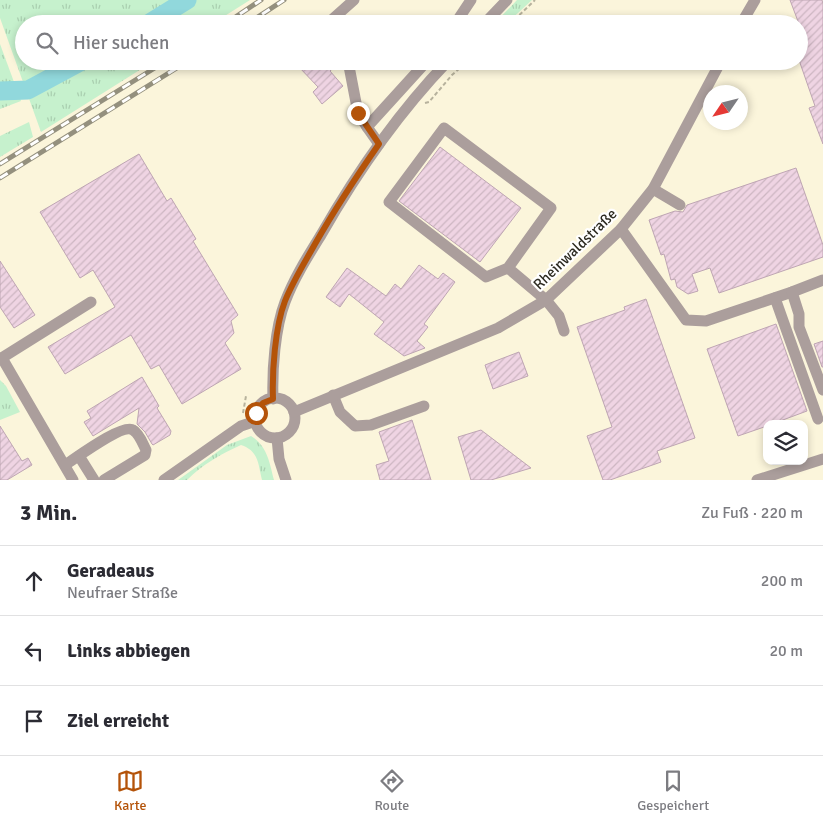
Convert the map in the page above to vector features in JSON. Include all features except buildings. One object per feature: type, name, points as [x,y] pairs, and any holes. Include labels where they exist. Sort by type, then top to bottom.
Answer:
[{"type":"street","points":[[337,15],[354,0]]},
{"type":"street","points":[[461,15],[471,0]]},
{"type":"street","points":[[493,15],[508,0]]},
{"type":"street","points":[[746,15],[754,0]]},
{"type":"street","points":[[350,70],[358,113],[379,144]]},
{"type":"street","points":[[367,127],[419,70]]},
{"type":"street","points":[[273,399],[274,364],[281,315],[285,301],[306,259],[344,195],[379,144],[408,106],[440,70]]},
{"type":"street","name":"Rheinwaldstraße","points":[[294,412],[498,328],[546,300],[621,229],[652,189],[716,70]]},
{"type":"street","points":[[444,128],[551,208],[508,268],[486,277],[389,202],[444,128]]},
{"type":"street","points":[[652,189],[680,205]]},
{"type":"street","points":[[621,229],[686,320],[706,321],[823,280]]},
{"type":"street","points":[[508,268],[546,300],[559,316],[564,331]]},
{"type":"street","points":[[792,292],[799,314],[799,327],[823,390]]},
{"type":"street","points":[[775,298],[818,419]]},
{"type":"street","points":[[73,480],[1,359],[91,302]]},
{"type":"street","points":[[333,396],[340,412],[355,426],[371,425],[424,406]]},
{"type":"street","points":[[273,399],[286,402],[294,412],[295,422],[285,436],[276,438],[264,435],[256,422],[256,413],[260,406],[266,401],[273,399]]},
{"type":"street","points":[[164,480],[241,426],[256,422]]},
{"type":"street","points":[[64,465],[118,431],[128,428],[134,430],[146,450],[145,455],[104,480]]},
{"type":"street","points":[[276,438],[279,459],[286,480]]},
{"type":"street","points":[[79,456],[94,480]]},
{"type":"street","points":[[757,480],[823,459]]},
{"type":"path","points":[[520,15],[536,0]]},
{"type":"path","points":[[241,426],[246,396]]},
{"type":"green space","points":[[0,0],[250,0],[226,15],[15,15],[15,60],[0,18]]},
{"type":"green space","points":[[517,0],[532,0],[516,15],[503,15]]},
{"type":"green space","points":[[0,44],[21,101],[0,109]]},
{"type":"green space","points":[[19,70],[140,70],[41,132]]},
{"type":"green space","points":[[29,122],[33,137],[0,157],[0,136]]},
{"type":"green space","points":[[0,380],[6,386],[20,412],[0,420]]},
{"type":"green space","points":[[251,436],[261,444],[269,461],[274,480],[262,480],[254,454],[241,445],[212,460],[187,480],[178,480],[227,445]]},
{"type":"waterway","points":[[163,15],[187,0]]},
{"type":"waterway","points":[[0,91],[28,90],[65,70]]},
{"type":"railway","points":[[238,15],[261,0]]},
{"type":"railway","points":[[261,15],[284,0]]},
{"type":"railway","points":[[0,164],[151,70]]},
{"type":"railway","points":[[0,178],[174,70]]},
{"type":"route","points":[[256,413],[263,403],[273,399],[274,364],[281,315],[285,301],[306,259],[344,195],[379,144],[358,113]]}]
